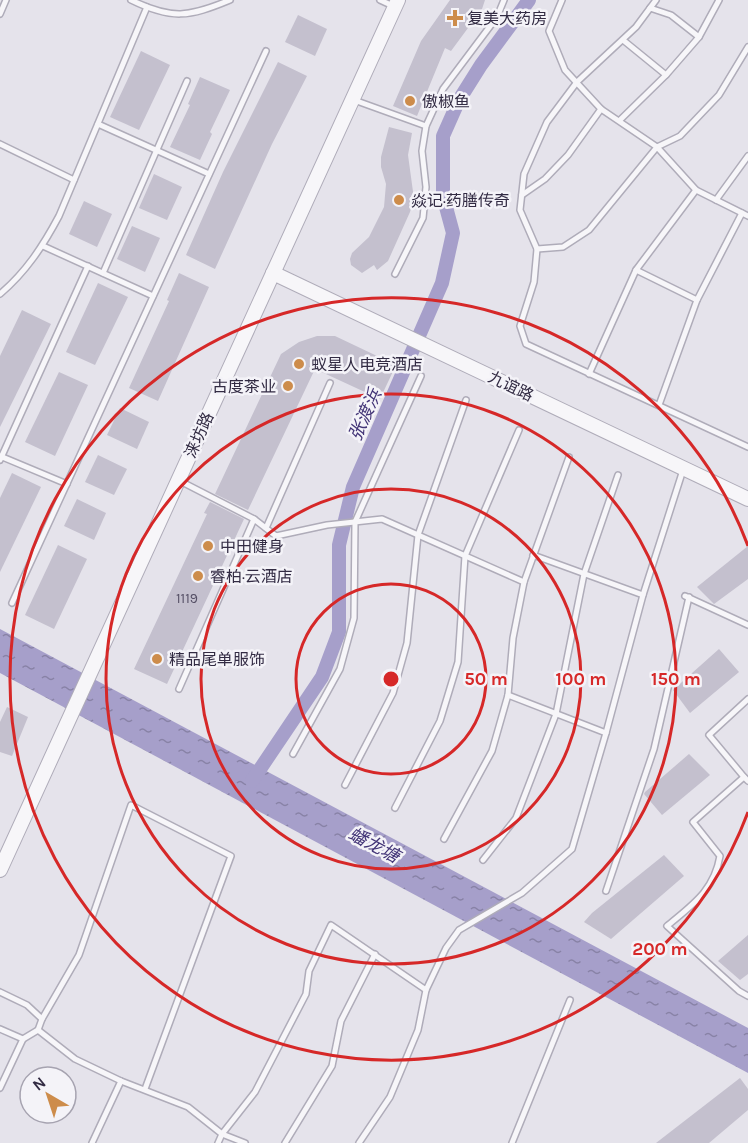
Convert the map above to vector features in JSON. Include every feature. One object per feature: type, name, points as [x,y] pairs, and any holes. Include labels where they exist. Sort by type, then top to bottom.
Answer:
[{"type":"street","name":"涞坊路","points":[[0,870],[396,4]]},
{"type":"street","name":"九谊路","points":[[273,273],[748,499]]},
{"type":"lane","points":[[0,14],[6,0]]},
{"type":"lane","points":[[134,1],[175,15],[196,12],[230,0]]},
{"type":"lane","points":[[380,0],[396,4]]},
{"type":"lane","points":[[395,274],[423,218],[426,187],[422,151],[426,126],[443,89],[497,17],[504,0]]},
{"type":"lane","points":[[562,0],[549,31],[565,70],[601,109],[657,147],[696,190],[745,214],[697,300],[658,405]]},
{"type":"lane","points":[[656,0],[623,40],[577,82],[546,122],[524,174],[520,210],[537,249],[534,282],[520,326],[526,344],[748,447]]},
{"type":"lane","points":[[620,120],[666,75],[699,38],[719,0]]},
{"type":"lane","points":[[0,294],[17,279],[43,246],[59,216],[147,7]]},
{"type":"lane","points":[[650,8],[671,15],[699,38]]},
{"type":"lane","points":[[623,40],[666,75]]},
{"type":"lane","points":[[537,249],[563,247],[589,230],[657,147],[680,136],[719,94],[748,47]]},
{"type":"lane","points":[[12,603],[266,51]]},
{"type":"lane","points":[[103,273],[187,81]]},
{"type":"lane","points":[[352,100],[426,126]]},
{"type":"lane","points":[[522,195],[545,179],[568,155],[601,109]]},
{"type":"lane","points":[[98,124],[209,174]]},
{"type":"lane","points":[[0,144],[74,180]]},
{"type":"lane","points":[[716,200],[748,156]]},
{"type":"lane","points":[[589,374],[636,270],[696,190]]},
{"type":"lane","points":[[43,246],[153,296]]},
{"type":"lane","points":[[67,484],[1,457],[88,267]]},
{"type":"lane","points":[[636,270],[697,300]]},
{"type":"lane","points":[[293,754],[340,669],[354,618],[355,522],[421,376]]},
{"type":"lane","points":[[266,528],[330,383]]},
{"type":"lane","points":[[345,785],[393,693],[407,643],[418,535],[466,400]]},
{"type":"lane","points":[[395,808],[440,721],[458,662],[465,556],[519,430]]},
{"type":"lane","points":[[444,839],[492,751],[508,695],[513,638],[524,582],[569,457]]},
{"type":"lane","points":[[359,1143],[390,1097],[418,1030],[426,990],[446,948],[459,930],[522,893],[572,849],[643,595],[684,469]]},
{"type":"lane","points":[[483,860],[516,818],[556,714],[584,574],[618,475]]},
{"type":"lane","points":[[179,480],[254,519],[276,536],[327,525],[382,519],[524,582]]},
{"type":"lane","points":[[179,689],[254,519]]},
{"type":"lane","points":[[533,555],[643,595]]},
{"type":"lane","points":[[606,891],[654,749],[687,597],[748,625]]},
{"type":"lane","points":[[508,695],[606,733]]},
{"type":"lane","points":[[748,699],[709,735],[746,779],[693,822],[720,856],[717,871],[708,890],[667,926],[739,991],[748,996]]},
{"type":"lane","points":[[0,1088],[22,1039],[38,1030],[79,955],[131,805],[231,856],[145,1089]]},
{"type":"lane","points":[[218,1143],[222,1134],[255,1092],[306,994],[309,971],[331,925],[426,990]]},
{"type":"lane","points":[[285,1143],[332,1066],[341,1021],[375,954]]},
{"type":"lane","points":[[0,992],[27,1005],[42,1019]]},
{"type":"lane","points":[[512,1143],[570,1000]]},
{"type":"lane","points":[[0,1029],[22,1039]]},
{"type":"lane","points":[[38,1030],[75,1059],[121,1081],[188,1107],[222,1134],[245,1143]]},
{"type":"lane","points":[[92,1143],[121,1081]]},
{"type":"water","name":"蟠龙塘","points":[[0,629],[748,1028],[748,1073],[0,673]]},
{"type":"building","points":[[450,0],[485,0],[482,9],[451,51],[445,48],[417,116],[393,106],[421,41]]},
{"type":"building","points":[[298,15],[327,29],[315,56],[285,42]]},
{"type":"building","points":[[141,51],[170,65],[139,130],[110,117]]},
{"type":"building","points":[[278,62],[307,76],[272,144],[215,269],[186,255],[223,172]]},
{"type":"building","points":[[200,77],[230,90],[210,132],[212,134],[200,160],[170,147],[190,105],[188,104]]},
{"type":"building","points":[[389,127],[412,133],[408,155],[414,199],[388,261],[377,270],[374,265],[362,273],[351,265],[350,259],[352,253],[369,237],[384,207],[386,184],[381,167],[381,157]]},
{"type":"building","points":[[154,174],[182,187],[167,220],[139,208]]},
{"type":"building","points":[[84,201],[112,214],[97,247],[69,234]]},
{"type":"building","points":[[132,226],[160,238],[145,272],[117,259]]},
{"type":"building","points":[[179,273],[209,287],[158,401],[129,388],[169,301],[167,300]]},
{"type":"building","points":[[98,283],[128,297],[95,365],[66,352]]},
{"type":"building","points":[[22,310],[51,324],[0,427],[0,356]]},
{"type":"building","points":[[317,336],[335,336],[396,365],[380,399],[315,369],[248,510],[215,494],[281,354],[299,342]]},
{"type":"building","points":[[59,372],[88,385],[55,456],[25,442]]},
{"type":"building","points":[[120,408],[149,422],[137,449],[107,435]]},
{"type":"building","points":[[98,455],[127,469],[114,495],[85,482]]},
{"type":"building","points":[[12,473],[41,487],[0,572],[0,498]]},
{"type":"building","points":[[77,499],[106,513],[94,540],[64,526]]},
{"type":"building","points":[[210,502],[244,519],[167,684],[134,669],[207,514],[204,513]]},
{"type":"building","points":[[58,545],[87,559],[54,629],[25,615]]},
{"type":"building","points":[[748,546],[748,579],[714,604],[697,587]]},
{"type":"building","points":[[719,649],[739,672],[690,713],[673,690]]},
{"type":"building","points":[[7,707],[28,717],[12,756],[0,752],[0,722]]},
{"type":"building","points":[[689,754],[710,775],[662,815],[644,794]]},
{"type":"building","points":[[664,855],[684,876],[611,939],[584,922],[592,913]]},
{"type":"building","points":[[748,935],[748,974],[740,980],[718,961]]},
{"type":"building","points":[[740,1078],[748,1089],[748,1110],[709,1143],[656,1143]]},
{"type":"waterway","name":"张渡浜","points":[[252,781],[322,677],[339,632],[339,545],[353,487],[442,283],[453,233],[443,196],[443,136],[459,100],[481,65],[529,0]]},
{"type":"place","name":"复美大药房","points":[[455,18]]},
{"type":"place","name":"傲椒鱼","points":[[410,101]]},
{"type":"place","name":"焱记·药膳传奇","points":[[399,200]]},
{"type":"place","name":"蚁星人电竞酒店","points":[[299,364]]},
{"type":"place","name":"古度茶业","points":[[288,386]]},
{"type":"place","name":"中田健身","points":[[208,546]]},
{"type":"place","name":"睿柏·云酒店","points":[[198,576]]},
{"type":"place","name":"精品尾单服饰","points":[[157,659]]}]
